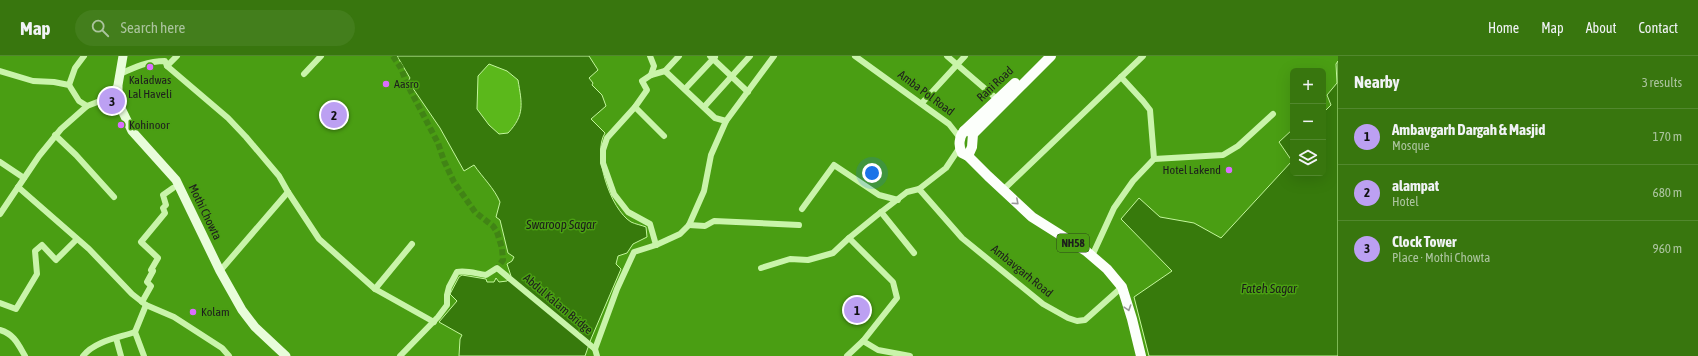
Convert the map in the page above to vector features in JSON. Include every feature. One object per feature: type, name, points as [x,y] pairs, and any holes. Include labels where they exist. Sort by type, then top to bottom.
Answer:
[{"type":"highway","name":"Rani Road","points":[[964,138],[998,99],[1043,56]]},
{"type":"highway","points":[[968,156],[972,148],[964,138],[1051,56]]},
{"type":"highway","name":"NH58","points":[[964,138],[962,153],[968,156],[1032,217],[1092,256],[1107,269],[1122,287],[1141,356]]},
{"type":"main road","name":"Mothi Chowta","points":[[123,56],[118,85],[118,102],[132,131],[176,180],[220,271],[242,310],[255,327],[286,356]]},
{"type":"street","points":[[69,85],[75,68],[84,56]]},
{"type":"street","points":[[167,66],[176,56]]},
{"type":"street","points":[[304,74],[321,56]]},
{"type":"street","points":[[650,56],[654,66],[651,75]]},
{"type":"street","points":[[656,245],[650,224],[628,212],[614,194],[603,163],[603,150],[607,138],[636,107],[647,90],[642,81],[651,75],[664,71],[679,56]]},
{"type":"street","points":[[704,107],[750,56]]},
{"type":"street","name":"Amba Pol Road","points":[[855,56],[922,103],[964,138]]},
{"type":"street","points":[[947,56],[998,99]]},
{"type":"street","points":[[922,103],[965,56]]},
{"type":"street","points":[[1003,190],[1143,56]]},
{"type":"street","points":[[685,89],[713,57],[748,92]]},
{"type":"street","points":[[597,356],[595,349],[617,289],[634,252],[656,245],[680,234],[689,225],[704,191],[711,156],[726,122],[772,57]]},
{"type":"street","points":[[120,74],[151,61],[165,60],[167,66],[228,118],[279,176],[319,239],[375,289],[434,322],[400,356]]},
{"type":"street","points":[[0,71],[33,81],[54,82],[69,85],[79,101],[87,106]]},
{"type":"street","points":[[664,71],[715,118],[726,122]]},
{"type":"street","points":[[1121,77],[1150,110],[1154,159]]},
{"type":"street","points":[[0,214],[55,135],[71,118],[87,106],[100,101],[118,85]]},
{"type":"street","points":[[636,107],[664,136]]},
{"type":"street","points":[[1092,256],[1114,208],[1133,181],[1154,159],[1223,154],[1238,146],[1274,114]]},
{"type":"street","points":[[55,135],[76,155],[114,197]]},
{"type":"street","points":[[761,268],[790,259],[808,260],[833,253],[881,212],[908,192],[919,189],[946,168],[964,138]]},
{"type":"street","points":[[0,171],[2,163],[24,178]]},
{"type":"street","points":[[802,210],[834,165],[879,195],[898,200]]},
{"type":"street","points":[[18,187],[77,239],[114,274],[132,294],[144,303],[174,317],[222,348],[229,356]]},
{"type":"street","points":[[144,356],[135,332],[151,286],[147,282],[153,271],[151,270],[158,258],[141,242],[165,213],[163,208],[166,205],[163,195],[173,188]]},
{"type":"street","name":"Ambavgarh Road","points":[[919,189],[962,238],[1044,304],[1068,318],[1077,321],[1085,320],[1122,287]]},
{"type":"street","points":[[220,271],[288,192]]},
{"type":"street","points":[[881,212],[914,253]]},
{"type":"street","points":[[689,225],[704,226],[714,221],[798,225]]},
{"type":"street","points":[[847,356],[863,341],[897,298],[893,282],[849,238]]},
{"type":"street","points":[[0,303],[16,308],[38,274],[36,251],[42,245],[56,260],[77,239]]},
{"type":"street","points":[[375,289],[412,244]]},
{"type":"street","name":"Abdul Kalam Bridge","points":[[434,322],[447,305],[449,287],[458,272],[464,270],[475,274],[486,275],[497,268],[595,349]]},
{"type":"street","points":[[0,330],[8,332],[17,341],[25,356]]},
{"type":"street","points":[[83,356],[99,344],[135,332]]},
{"type":"street","points":[[116,338],[121,356]]},
{"type":"street","points":[[863,341],[878,350],[910,356]]},
{"type":"shaded area","points":[[489,64],[507,71],[518,80],[521,96],[520,115],[508,133],[499,134],[489,125],[477,109],[478,76]]},
{"type":"water","name":"Swaroop Sagar","points":[[397,56],[589,56],[598,70],[589,78],[593,83],[592,85],[602,95],[606,106],[591,119],[605,133],[602,142],[601,154],[605,180],[616,205],[623,215],[631,222],[646,227],[647,237],[633,244],[627,253],[618,256],[616,264],[621,269],[585,356],[459,356],[460,339],[462,335],[439,322],[457,301],[450,294],[459,277],[462,275],[486,279],[487,282],[494,282],[496,278],[499,282],[507,281],[511,276],[507,264],[512,261],[514,257],[508,253],[500,220],[496,217],[500,202],[498,197],[474,165],[464,171],[440,128],[408,81],[410,78]],"holes":[[[489,64],[507,71],[518,80],[521,96],[521,109],[520,115],[508,133],[499,134],[489,125],[477,109],[478,76]]]},
{"type":"water","name":"Fateh Sagar","points":[[1338,61],[1338,356],[1149,356],[1134,297],[1172,271],[1121,219],[1139,198],[1160,217],[1194,223],[1221,238],[1290,163],[1290,176],[1326,176],[1326,110],[1331,105],[1327,95],[1337,83],[1336,64]]},
{"type":"water","name":"Fateh Sagar","points":[[1290,132],[1290,158],[1279,142]]},
{"type":"tunnel","points":[[393,56],[401,68],[407,84],[438,143],[444,161],[454,182],[475,212],[493,226],[497,232],[502,248],[503,260],[497,268]]},
{"type":"place","name":"Kaladwas Lal Haveli","points":[[150,67]]},
{"type":"place","name":"Aasro","points":[[386,84]]},
{"type":"place","name":"Clock Tower","points":[[112,101]]},
{"type":"place","name":"alampat","points":[[334,115]]},
{"type":"place","name":"Kohinoor","points":[[121,125]]},
{"type":"place","name":"Hotel Lakend","points":[[1229,170]]},
{"type":"place","name":"Ambavgarh Dargah & Masjid","points":[[857,310]]},
{"type":"place","name":"Kolam","points":[[193,312]]}]
